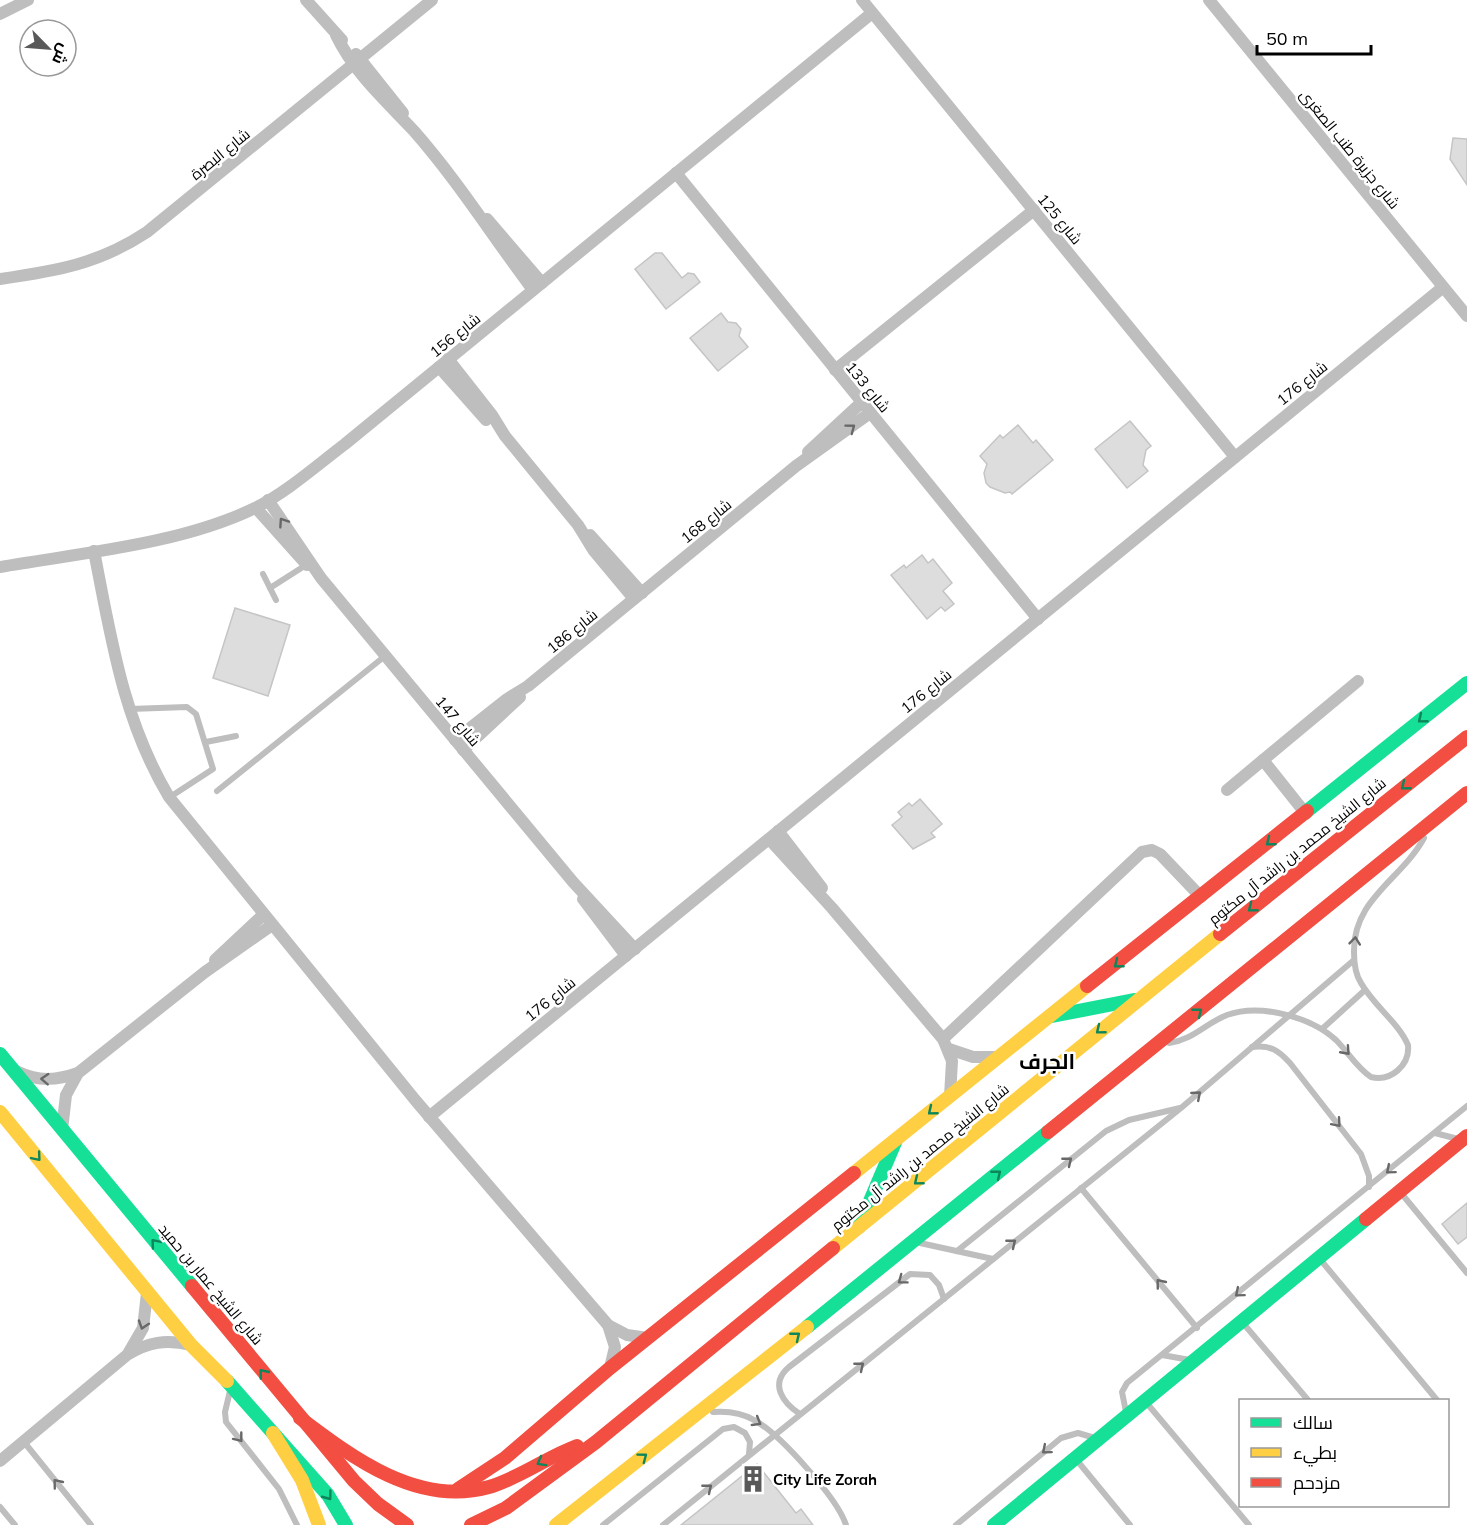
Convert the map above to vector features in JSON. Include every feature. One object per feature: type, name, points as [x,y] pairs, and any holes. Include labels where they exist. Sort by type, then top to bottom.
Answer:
[{"type":"main road","points":[[456,1490],[505,1458],[610,1368],[1306,814],[1467,682]]},
{"type":"main road","name":"شارع الشيخ محمد بن راشد آل مكتوم","points":[[471,1525],[506,1508],[596,1442],[1138,999],[1467,737]]},
{"type":"main road","points":[[556,1525],[913,1242],[1467,793]]},
{"type":"main road","points":[[1052,1017],[1138,999]]},
{"type":"main road","name":"شارع الشيخ عمار بن حميد","points":[[0,1054],[300,1418],[366,1494],[407,1525]]},
{"type":"main road","points":[[0,1112],[191,1345],[231,1385],[328,1496],[346,1525]]},
{"type":"main road","points":[[994,1525],[1464,1138]]},
{"type":"main road","points":[[858,1230],[896,1140]]},
{"type":"main road","points":[[300,1418],[360,1462],[384,1476],[418,1487],[456,1490],[492,1486],[561,1452],[596,1442]]},
{"type":"main road","points":[[273,1434],[302,1480],[320,1525]]},
{"type":"main road","points":[[575,1525],[597,1493]]},
{"type":"street","points":[[0,14],[28,0]]},
{"type":"street","points":[[306,0],[356,62],[400,109],[413,130],[481,215],[495,239],[538,286]]},
{"type":"street","name":"شارع البصرة","points":[[0,279],[66,269],[88,263],[129,245],[165,219],[432,0]]},
{"type":"street","name":"شارع 125","points":[[862,0],[1235,457]]},
{"type":"street","name":"شارع جزيرة طنب الصغرى","points":[[1209,0],[1467,316]]},
{"type":"street","name":"شارع 156","points":[[0,567],[183,533],[255,508],[268,500],[345,444],[872,13]]},
{"type":"street","name":"شارع 133","points":[[676,173],[1038,619]]},
{"type":"street","points":[[835,370],[1034,210]]},
{"type":"street","name":"شارع 176","points":[[429,1117],[1442,288]]},
{"type":"street","points":[[443,363],[485,419],[505,436],[578,525],[594,551],[638,596]]},
{"type":"street","name":"شارع 168","points":[[796,466],[824,436],[862,402]]},
{"type":"street","name":"شارع 168","points":[[638,596],[796,466],[870,413]]},
{"type":"street","name":"شارع 147","points":[[268,500],[321,578],[573,882],[586,904],[631,952]]},
{"type":"street","name":"شارع 147","points":[[255,508],[306,565],[321,578]]},
{"type":"street","points":[[94,551],[128,709],[146,755],[169,797],[429,1117],[608,1325],[627,1335],[648,1338]]},
{"type":"street","name":"شارع 186","points":[[455,740],[507,699],[528,686],[638,596]]},
{"type":"street","points":[[1227,790],[1358,681]]},
{"type":"street","name":"شارع 186","points":[[463,750],[510,707],[528,686]]},
{"type":"street","points":[[1263,760],[1306,814]]},
{"type":"street","points":[[773,835],[946,1044],[973,1057],[998,1057]]},
{"type":"street","points":[[946,1044],[1142,852],[1152,850],[1160,854],[1201,897]]},
{"type":"street","points":[[13,1070],[32,1077],[52,1080],[78,1073],[206,972],[218,966],[268,920]]},
{"type":"street","points":[[946,1044],[953,1073],[950,1096]]},
{"type":"street","points":[[62,1131],[64,1101],[78,1073]]},
{"type":"street","points":[[127,1355],[143,1328],[147,1290]]},
{"type":"street","points":[[608,1325],[615,1347],[610,1368]]},
{"type":"street","points":[[0,1461],[127,1355],[154,1342],[166,1341],[191,1345]]},
{"type":"lane","points":[[270,588],[306,565]]},
{"type":"lane","points":[[263,574],[276,600]]},
{"type":"lane","points":[[217,790],[385,656]]},
{"type":"lane","points":[[128,709],[191,709],[196,714],[213,764],[212,772],[169,797]]},
{"type":"lane","points":[[206,742],[236,736]]},
{"type":"lane","points":[[1160,1043],[1185,1040],[1220,1018],[1235,1013],[1258,1012],[1287,1016],[1322,1029],[1338,1042],[1371,1077],[1388,1077],[1401,1067],[1408,1057],[1406,1040],[1365,990],[1357,974],[1354,960],[1356,929],[1368,903],[1409,861],[1430,823]]},
{"type":"lane","points":[[663,1525],[773,1434],[1181,1108],[1354,960]]},
{"type":"lane","points":[[1322,1029],[1365,990]]},
{"type":"lane","points":[[1252,1047],[1265,1045],[1278,1049],[1290,1063],[1361,1154],[1369,1176],[1369,1187]]},
{"type":"lane","points":[[1127,1416],[1122,1392],[1127,1383],[1467,1106]]},
{"type":"lane","points":[[957,1251],[1106,1131],[1129,1120],[1181,1108]]},
{"type":"lane","points":[[1435,1133],[1464,1138]]},
{"type":"lane","points":[[1081,1188],[1197,1328]]},
{"type":"lane","points":[[1400,1191],[1467,1273]]},
{"type":"lane","points":[[913,1242],[993,1259]]},
{"type":"lane","points":[[1319,1258],[1435,1399]]},
{"type":"lane","points":[[800,1414],[786,1402],[779,1390],[780,1377],[789,1367],[910,1274],[930,1275],[939,1285],[944,1299]]},
{"type":"lane","points":[[1242,1321],[1306,1399]]},
{"type":"lane","points":[[1162,1355],[1194,1361]]},
{"type":"lane","points":[[231,1385],[225,1412],[226,1422],[283,1495],[297,1525]]},
{"type":"lane","points":[[1145,1401],[1249,1525]]},
{"type":"lane","points":[[700,1413],[718,1412],[747,1416],[773,1434],[838,1505],[846,1525]]},
{"type":"lane","points":[[603,1525],[723,1429],[734,1427],[746,1432],[750,1442],[748,1455]]},
{"type":"lane","points":[[956,1525],[1061,1438],[1078,1433],[1098,1439]]},
{"type":"lane","points":[[24,1442],[91,1525]]},
{"type":"lane","points":[[1075,1458],[1130,1525]]},
{"type":"lane","points":[[0,1506],[15,1525]]},
{"type":"building","points":[[1453,138],[1467,139],[1467,185],[1450,159]]},
{"type":"building","points":[[655,253],[662,253],[682,278],[688,273],[694,274],[700,282],[666,309],[635,269]]},
{"type":"building","points":[[721,313],[728,322],[736,323],[741,329],[739,336],[748,347],[718,371],[690,338]]},
{"type":"building","points":[[1130,421],[1151,446],[1146,450],[1143,465],[1148,471],[1127,488],[1095,449]]},
{"type":"building","points":[[1018,425],[1033,443],[1036,440],[1053,460],[1012,494],[990,487],[986,483],[984,473],[987,464],[980,456],[1000,435],[1003,438]]},
{"type":"building","points":[[922,555],[928,563],[933,559],[952,583],[943,591],[954,604],[945,611],[941,607],[927,619],[891,575],[904,565],[906,568]]},
{"type":"building","points":[[235,608],[290,625],[268,696],[213,678]]},
{"type":"building","points":[[920,799],[942,824],[931,833],[935,837],[913,849],[892,825],[902,817],[898,812],[909,803],[912,806]]},
{"type":"building","points":[[1467,1203],[1467,1237],[1458,1244],[1442,1224]]},
{"type":"building","name":"City Life Zorah","points":[[757,1464],[796,1513],[801,1509],[813,1525],[681,1525]]},
{"type":"traffic: fast","points":[[1307,811],[1467,683]]},
{"type":"traffic: fast","points":[[1052,1016],[1134,1000]]},
{"type":"traffic: fast","points":[[0,1054],[192,1286]]},
{"type":"traffic: fast","points":[[807,1327],[1048,1132]]},
{"type":"traffic: fast","points":[[859,1227],[896,1140]]},
{"type":"traffic: fast","points":[[994,1525],[1366,1219]]},
{"type":"traffic: fast","points":[[227,1381],[328,1495],[346,1525]]},
{"type":"traffic: slow","points":[[833,1248],[1220,934]]},
{"type":"traffic: slow","points":[[854,1173],[1087,986]]},
{"type":"traffic: slow","points":[[0,1112],[191,1345],[227,1381]]},
{"type":"traffic: slow","points":[[556,1525],[807,1327]]},
{"type":"traffic: slow","points":[[273,1433],[302,1480],[319,1525]]},
{"type":"traffic: jam","points":[[1220,934],[1467,737]]},
{"type":"traffic: jam","points":[[1048,1132],[1467,793]]},
{"type":"traffic: jam","points":[[1087,986],[1307,811]]},
{"type":"traffic: jam","points":[[1366,1219],[1467,1136]]},
{"type":"traffic: jam","points":[[458,1489],[505,1458],[610,1368],[854,1173]]},
{"type":"traffic: jam","points":[[471,1525],[506,1508],[596,1442],[833,1248]]},
{"type":"traffic: jam","points":[[192,1286],[354,1481],[378,1504],[407,1525]]},
{"type":"traffic: jam","points":[[300,1418],[364,1463],[412,1485],[437,1490],[463,1491],[489,1487],[577,1446]]},
{"type":"place","name":"City Life Zorah","points":[[753,1479]]},
{"type":"district","name":"الجرف","points":[[1047,1061]]}]
